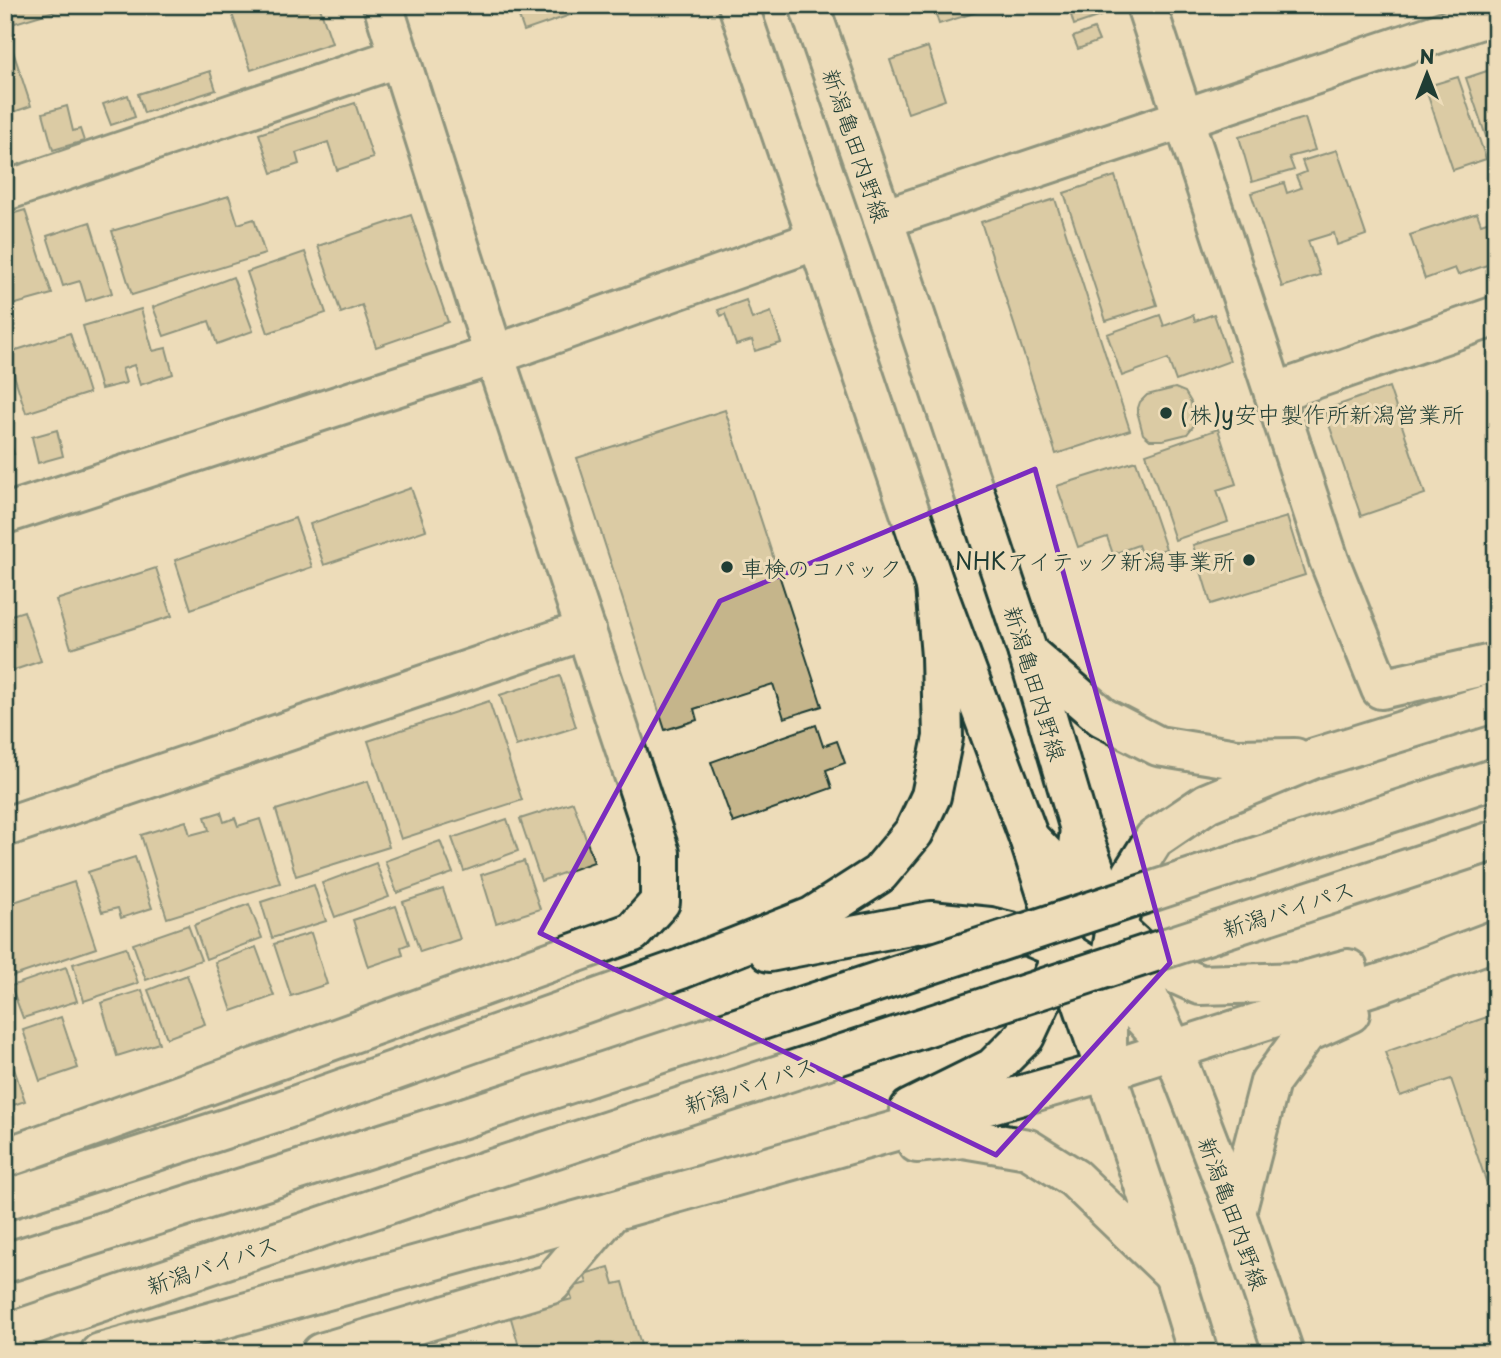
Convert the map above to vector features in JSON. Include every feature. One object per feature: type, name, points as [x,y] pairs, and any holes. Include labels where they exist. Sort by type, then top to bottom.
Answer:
[{"type":"main road","points":[[5,1158],[633,932],[660,902],[660,853],[494,355],[383,5]]},
{"type":"main road","points":[[738,5],[935,586],[1029,838],[1198,1353]]},
{"type":"main road","name":"新潟亀田内野線","points":[[809,5],[1028,653],[1080,829],[1116,928],[1173,1050],[1236,1213],[1284,1353]]},
{"type":"main road","points":[[1146,5],[1329,560],[1381,689],[1496,663]]},
{"type":"main road","points":[[883,219],[1496,14]]},
{"type":"main road","points":[[5,191],[400,57]]},
{"type":"main road","points":[[5,514],[494,355],[817,240]]},
{"type":"main road","points":[[1274,393],[1496,316]]},
{"type":"main road","points":[[5,1200],[283,1110],[681,970],[813,916],[879,874],[914,832],[931,796],[943,737],[941,656],[935,586]]},
{"type":"main road","points":[[5,827],[586,629]]},
{"type":"main road","points":[[1028,653],[1102,717],[1158,746],[1236,759],[1315,758]]},
{"type":"main road","points":[[1107,1071],[1107,978],[1116,928],[1132,874],[1154,839],[1207,803],[1315,758],[1496,702]]},
{"type":"main road","points":[[5,1264],[467,1117],[1496,778]]},
{"type":"main road","points":[[823,1151],[993,1069],[1025,1036],[1065,951],[1080,829]]},
{"type":"main road","points":[[1029,838],[1116,928],[1156,965],[1200,985],[1301,982],[1496,930]]},
{"type":"main road","name":"新潟バイパス","points":[[5,1334],[483,1172],[1496,840]]},
{"type":"main road","points":[[681,970],[931,920],[990,927],[1031,937],[1065,951],[1107,978],[1173,1050]]},
{"type":"main road","points":[[100,1353],[1107,1071],[1385,982],[1496,940]]},
{"type":"main road","points":[[1236,1213],[1269,1082],[1306,1033],[1496,947]]},
{"type":"main road","points":[[823,1151],[963,1138],[1028,1149],[1074,1178],[1174,1274]]},
{"type":"main road","points":[[321,1353],[551,1284],[612,1211]]},
{"type":"highlighted area","points":[[1035,469],[1170,963],[996,1155],[540,933],[720,601]]},
{"type":"building","points":[[5,5],[56,5],[58,10],[5,26]]},
{"type":"building","points":[[229,5],[319,5],[332,43],[251,70]]},
{"type":"building","points":[[515,5],[599,5],[524,31]]},
{"type":"building","points":[[933,5],[985,5],[987,9],[939,24]]},
{"type":"building","points":[[1068,5],[1100,5],[1103,15],[1074,25]]},
{"type":"building","points":[[1094,29],[1099,41],[1078,49],[1073,37]]},
{"type":"building","points":[[9,39],[31,106],[5,115],[5,40]]},
{"type":"building","points":[[928,47],[945,100],[908,113],[890,60]]},
{"type":"building","points":[[1496,68],[1496,156],[1493,157],[1466,78]]},
{"type":"building","points":[[210,71],[216,90],[144,113],[138,94]]},
{"type":"building","points":[[1458,77],[1486,159],[1453,170],[1425,87]]},
{"type":"building","points":[[128,95],[135,117],[111,125],[103,104]]},
{"type":"building","points":[[355,103],[373,158],[337,170],[328,142],[296,153],[299,164],[272,173],[259,134]]},
{"type":"building","points":[[67,106],[73,131],[80,129],[84,141],[53,150],[43,113]]},
{"type":"building","points":[[1305,118],[1315,150],[1289,157],[1294,170],[1252,182],[1239,137]]},
{"type":"building","points":[[1337,150],[1366,235],[1337,245],[1334,233],[1308,241],[1320,275],[1282,287],[1251,193],[1284,183],[1287,193],[1301,188],[1296,176],[1306,172],[1302,161]]},
{"type":"building","points":[[1115,176],[1157,305],[1106,321],[1064,193]]},
{"type":"building","points":[[229,196],[238,224],[254,219],[265,254],[132,295],[112,231]]},
{"type":"building","points":[[1055,199],[1130,430],[1056,454],[981,222]]},
{"type":"building","points":[[25,210],[52,294],[5,307],[5,216]]},
{"type":"building","points":[[1477,213],[1481,224],[1496,219],[1496,289],[1487,265],[1458,275],[1455,268],[1425,279],[1410,235]]},
{"type":"building","points":[[411,215],[448,322],[376,347],[362,305],[341,313],[318,246]]},
{"type":"building","points":[[90,222],[112,293],[86,301],[80,281],[63,286],[47,236]]},
{"type":"building","points":[[305,252],[326,313],[268,333],[247,272]]},
{"type":"building","points":[[233,277],[253,331],[217,344],[209,321],[164,336],[153,307]]},
{"type":"building","points":[[746,300],[752,319],[771,312],[781,343],[755,351],[752,340],[736,345],[725,314],[721,316],[718,310]]},
{"type":"building","points":[[141,309],[153,351],[166,348],[173,374],[140,385],[134,365],[122,369],[126,383],[101,389],[83,326]]},
{"type":"building","points":[[1214,314],[1230,361],[1176,381],[1168,359],[1122,376],[1107,334],[1160,315],[1164,326],[1193,315],[1195,321]]},
{"type":"building","points":[[70,333],[89,393],[26,413],[7,353]]},
{"type":"building","points":[[1389,387],[1425,494],[1361,516],[1324,410]]},
{"type":"building","name":"(株)y安中製作所新潟営業所","points":[[1175,388],[1185,392],[1191,402],[1195,424],[1187,434],[1150,440],[1143,434],[1137,411],[1140,402],[1147,395]]},
{"type":"building","points":[[725,410],[822,706],[784,718],[773,684],[694,709],[697,720],[665,730],[577,458]]},
{"type":"building","points":[[5,426],[14,454],[5,457]]},
{"type":"building","points":[[1218,429],[1236,484],[1217,490],[1228,522],[1175,540],[1146,454]]},
{"type":"building","points":[[57,430],[63,456],[38,463],[32,437]]},
{"type":"building","points":[[1136,461],[1166,549],[1142,556],[1138,545],[1113,554],[1107,537],[1078,547],[1057,486]]},
{"type":"building","points":[[411,488],[426,530],[324,565],[310,524]]},
{"type":"building","name":"NHKアイテック新潟事業所","points":[[1287,517],[1305,575],[1211,604],[1193,545]]},
{"type":"building","points":[[295,518],[312,567],[191,609],[175,560]]},
{"type":"building","points":[[156,568],[172,616],[71,648],[56,600]]},
{"type":"building","points":[[24,611],[41,661],[5,673],[5,617]]},
{"type":"building","points":[[560,676],[576,727],[516,746],[500,695]]},
{"type":"building","points":[[489,701],[522,800],[401,839],[368,741]]},
{"type":"building","points":[[816,725],[823,746],[837,741],[845,763],[826,770],[832,788],[733,823],[711,762]]},
{"type":"building","points":[[368,781],[389,847],[296,876],[276,810]]},
{"type":"building","points":[[573,802],[594,862],[541,881],[520,819]]},
{"type":"building","points":[[221,812],[224,822],[235,818],[238,826],[260,819],[280,883],[167,918],[141,835],[186,821],[190,835],[209,830],[205,817]]},
{"type":"building","points":[[507,819],[518,851],[464,871],[452,838]]},
{"type":"building","points":[[440,841],[453,873],[397,893],[385,861]]},
{"type":"building","points":[[135,857],[152,908],[121,918],[118,908],[102,912],[88,872]]},
{"type":"building","points":[[524,861],[540,909],[496,923],[481,875]]},
{"type":"building","points":[[376,863],[389,897],[335,917],[322,883]]},
{"type":"building","points":[[74,882],[96,948],[5,979],[5,905]]},
{"type":"building","points":[[314,885],[326,921],[272,938],[261,902]]},
{"type":"building","points":[[443,889],[460,939],[420,952],[403,902]]},
{"type":"building","points":[[249,904],[262,938],[206,959],[194,925]]},
{"type":"building","points":[[396,906],[409,944],[401,947],[403,955],[368,967],[353,920]]},
{"type":"building","points":[[188,925],[201,960],[146,980],[133,944]]},
{"type":"building","points":[[311,933],[327,984],[291,996],[274,944]]},
{"type":"building","points":[[126,947],[138,983],[84,1001],[73,964]]},
{"type":"building","points":[[256,947],[274,996],[232,1011],[215,962]]},
{"type":"building","points":[[66,967],[77,1001],[23,1018],[11,986]]},
{"type":"building","points":[[187,975],[205,1024],[167,1038],[148,990]]},
{"type":"building","points":[[142,990],[159,1043],[117,1056],[101,1003]]},
{"type":"building","points":[[1496,1014],[1496,1210],[1451,1079],[1400,1096],[1385,1052]]},
{"type":"building","points":[[61,1017],[78,1068],[40,1081],[23,1030]]},
{"type":"building","points":[[8,1051],[25,1101],[5,1108],[5,1052]]},
{"type":"building","points":[[609,1267],[614,1284],[623,1282],[641,1345],[613,1353],[602,1353],[600,1343],[566,1353],[521,1353],[510,1315],[572,1299],[568,1288],[587,1283],[584,1274]]},
{"type":"place","name":"(株)y安中製作所新潟営業所","points":[[1166,413]]},
{"type":"place","name":"NHKアイテック新潟事業所","points":[[1249,560]]},
{"type":"place","name":"車検のコパック","points":[[727,567]]}]
